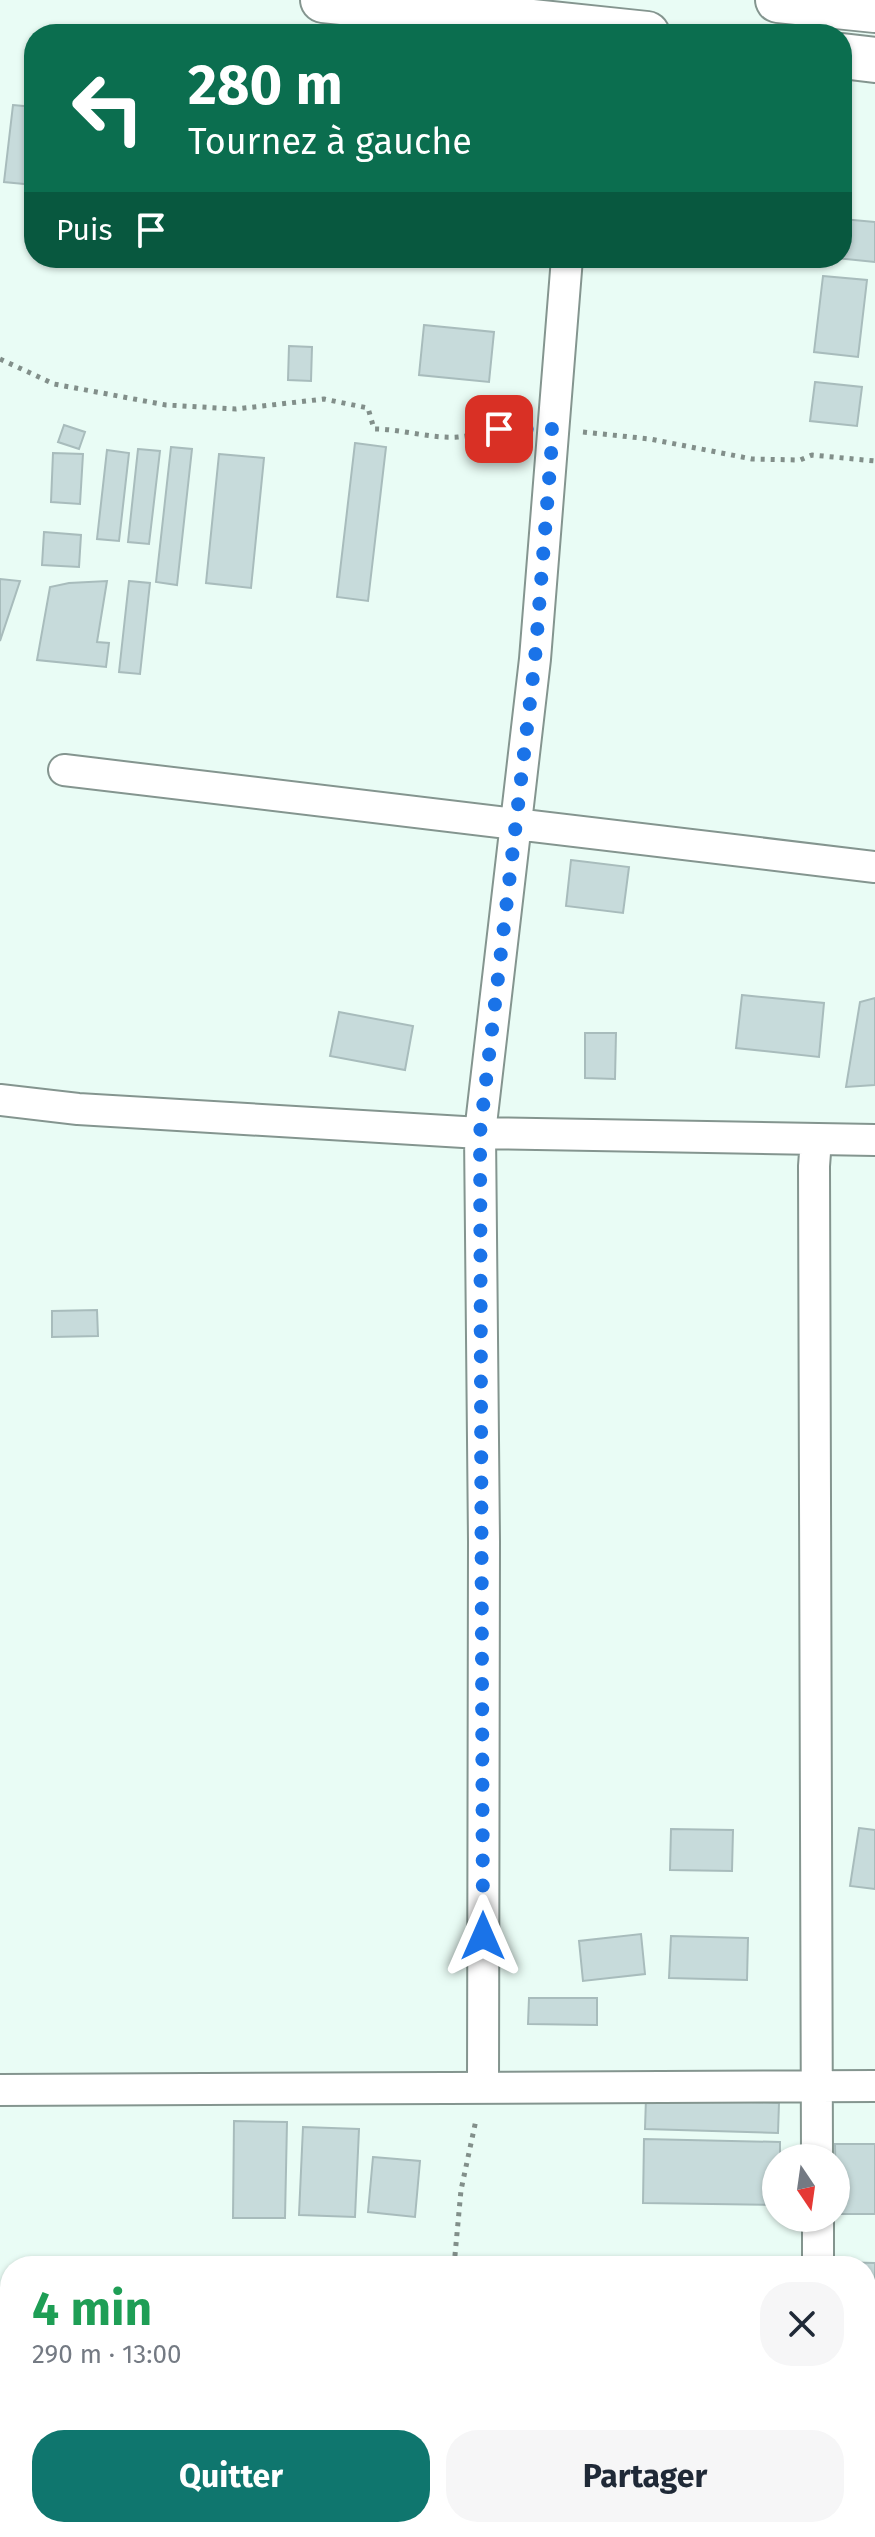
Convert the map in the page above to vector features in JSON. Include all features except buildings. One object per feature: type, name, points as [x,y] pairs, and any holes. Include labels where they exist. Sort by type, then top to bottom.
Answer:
[{"type":"highway","points":[[323,0],[533,24]]},
{"type":"highway","points":[[778,0],[875,10]]},
{"type":"highway","points":[[852,57],[875,60]]},
{"type":"street","points":[[483,2088],[484,1525],[480,1133],[535,659],[566,268]]},
{"type":"street","points":[[64,770],[875,867]]},
{"type":"street","points":[[0,1100],[78,1109],[480,1133],[875,1140]]},
{"type":"street","points":[[816,1139],[817,2144]]},
{"type":"street","points":[[0,2090],[875,2086]]},
{"type":"street","points":[[818,2232],[818,2256]]},
{"type":"path","points":[[0,359],[54,384],[166,405],[236,409],[324,399],[368,408],[374,429],[455,438],[499,429],[553,429],[650,439],[752,459],[800,460],[812,455],[875,461]]},
{"type":"path","points":[[455,2256],[461,2190],[483,2088]]},
{"type":"route","points":[[483,1936],[484,1541],[480,1133],[535,659],[553,429],[499,429]]}]
